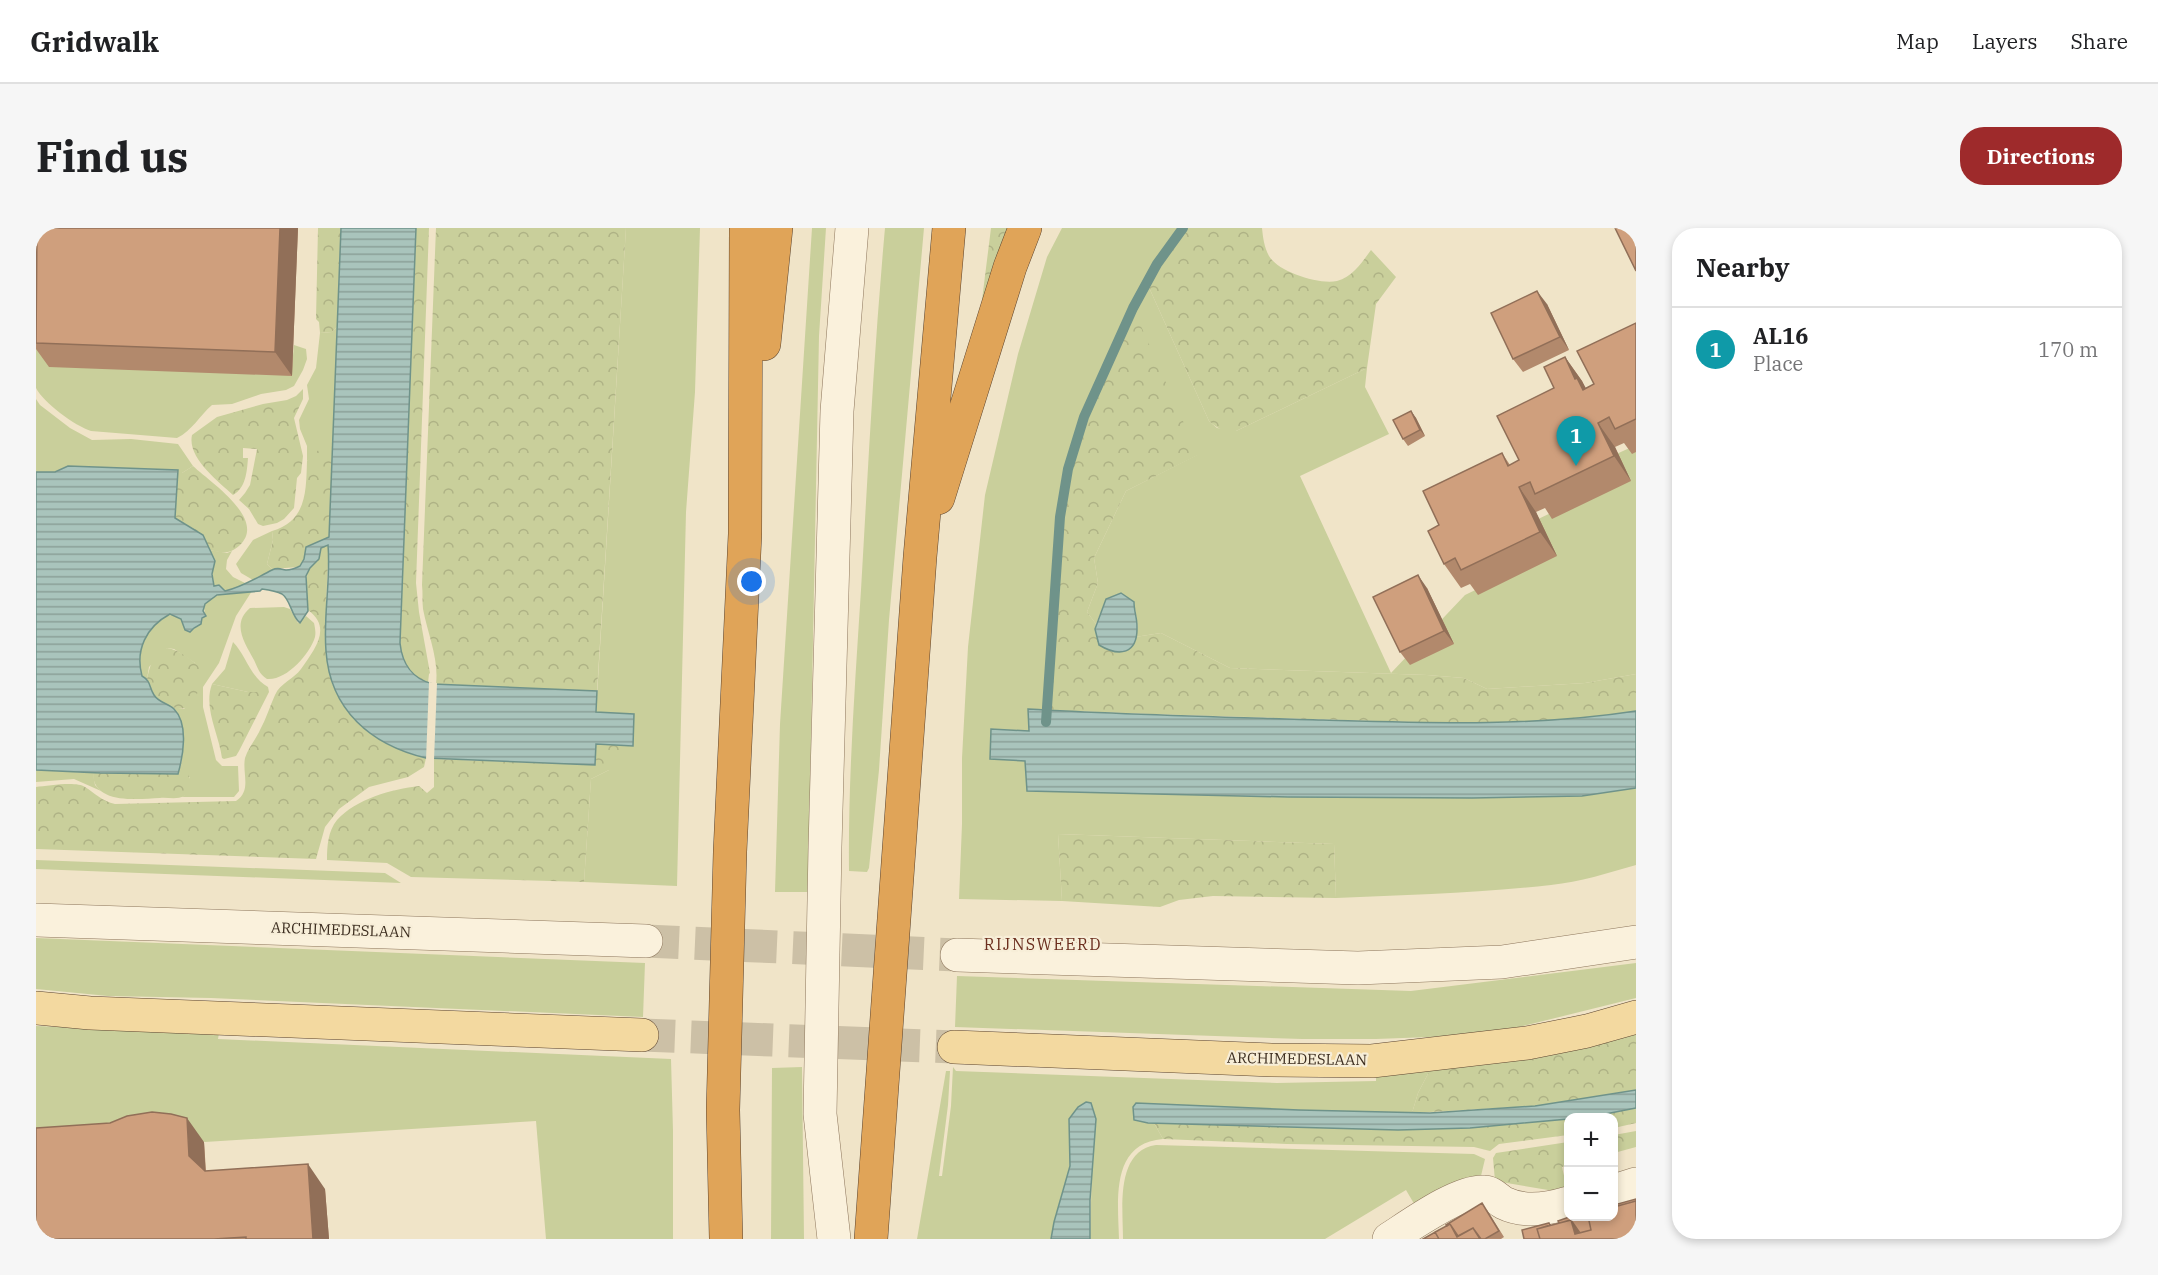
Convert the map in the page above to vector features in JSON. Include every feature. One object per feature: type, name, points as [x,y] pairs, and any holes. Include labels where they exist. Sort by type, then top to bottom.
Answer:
[{"type":"highway","points":[[726,1239],[723,1110],[730,852],[745,534],[746,228]]},
{"type":"highway","points":[[745,534],[776,228]]},
{"type":"highway","points":[[871,1239],[920,557],[949,228]]},
{"type":"highway","points":[[920,557],[1010,267],[1025,228]]},
{"type":"main road","points":[[36,1008],[90,1013],[642,1035]]},
{"type":"main road","name":"ARCHIMEDESLAAN","points":[[954,1047],[1272,1060],[1372,1061],[1527,1043],[1587,1031],[1636,1017]]},
{"type":"street","points":[[834,1239],[820,1114],[837,411],[852,228]]},
{"type":"street","name":"ARCHIMEDESLAAN","points":[[36,920],[646,941]]},
{"type":"street","points":[[957,955],[1358,968],[1502,962],[1636,942]]},
{"type":"street","points":[[1618,1190],[1636,1184]]},
{"type":"street","points":[[1389,1239],[1455,1199],[1473,1193],[1487,1192],[1505,1203],[1520,1208],[1549,1209],[1564,1204]]},
{"type":"green space","points":[[318,228],[341,228],[337,327],[332,332],[320,333],[319,322],[316,319]]},
{"type":"green space","points":[[416,228],[429,228],[416,583],[430,673],[428,683],[416,676],[408,667],[400,643]]},
{"type":"green space","points":[[436,228],[626,228],[597,691],[436,684],[436,665],[423,609],[422,585]]},
{"type":"green space","points":[[626,228],[700,228],[695,392],[686,512],[677,886],[584,882],[591,779],[609,770],[596,712]]},
{"type":"green space","points":[[812,228],[826,228],[819,336],[808,892],[775,892],[780,724]]},
{"type":"green space","points":[[885,228],[924,228],[889,620],[879,770],[867,872],[849,871],[850,801],[854,696]]},
{"type":"green space","points":[[991,228],[1016,228],[982,300]]},
{"type":"green space","points":[[1062,228],[1180,228],[1147,283],[1209,421],[1217,428],[1236,431],[1367,368],[1365,387],[1389,434],[1300,476],[1391,673],[1465,595],[1550,554],[1534,521],[1620,480],[1610,457],[1636,445],[1636,674],[1585,683],[1487,689],[1464,678],[1230,668],[1161,633],[1135,637],[1138,627],[1134,602],[1121,593],[1106,599],[1096,624],[1087,612],[1098,583],[1094,558],[1126,491],[1197,455],[1132,308],[1122,325],[1084,417],[1068,469],[1060,517],[1045,710],[1028,709],[1029,731],[991,729],[990,759],[1025,761],[1028,791],[1472,798],[1582,796],[1636,788],[1636,865],[1562,884],[1471,892],[1336,898],[1334,844],[1058,834],[1062,901],[959,899],[962,758],[968,647],[985,495],[1018,354],[1047,257]]},
{"type":"green space","points":[[1180,228],[1262,228],[1266,249],[1274,262],[1290,272],[1320,281],[1337,281],[1348,276],[1371,250],[1396,277],[1376,304],[1367,368],[1236,431],[1215,426],[1209,421],[1147,283]]},
{"type":"green space","points":[[36,290],[291,376],[294,345],[306,349],[307,359],[294,386],[232,404],[212,405],[177,438],[91,431],[60,413],[45,400],[36,388]]},
{"type":"green space","points":[[1133,308],[1198,455],[1126,491],[1094,558],[1098,583],[1087,612],[1096,624],[1095,629],[1134,643],[1135,637],[1161,633],[1230,668],[1464,678],[1487,689],[1585,683],[1636,674],[1636,711],[1563,719],[1455,722],[1045,710],[1060,517],[1068,469],[1084,417],[1122,325]]},
{"type":"green space","points":[[337,327],[333,445],[307,461],[307,446],[299,420],[309,399],[307,385],[316,368],[320,333],[332,332]]},
{"type":"green space","points":[[303,389],[303,399],[294,418],[303,456],[301,473],[297,478],[294,508],[284,519],[263,526],[258,524],[249,509],[239,500],[250,485],[257,449],[243,448],[243,458],[248,458],[246,474],[241,488],[233,495],[212,476],[199,460],[194,452],[192,435],[217,417],[287,400],[296,396]]},
{"type":"green space","points":[[36,399],[40,405],[70,428],[92,440],[131,439],[178,444],[193,466],[182,473],[178,473],[177,470],[68,466],[55,472],[36,472]]},
{"type":"green space","points":[[333,445],[329,538],[304,559],[300,566],[273,570],[267,564],[273,540],[272,531],[292,520],[302,504],[305,494],[307,461],[317,451]]},
{"type":"green space","points":[[193,466],[233,502],[246,524],[246,535],[240,545],[229,552],[210,550],[203,535],[175,518],[178,473]]},
{"type":"green space","points":[[272,531],[273,540],[267,564],[273,570],[253,580],[241,573],[236,564],[253,540]]},
{"type":"green space","points":[[324,545],[329,545],[326,617],[332,683],[339,698],[358,723],[382,741],[426,758],[424,767],[408,777],[369,787],[339,809],[325,827],[316,859],[36,849],[36,787],[62,784],[81,785],[115,804],[236,801],[241,797],[245,787],[245,758],[275,695],[280,687],[301,669],[319,639],[319,624],[308,610],[306,582],[309,569],[319,559],[319,550]]},
{"type":"green space","points":[[210,550],[227,553],[232,551],[227,560],[226,569],[233,577],[247,584],[225,591],[219,585],[214,586]]},
{"type":"green space","points":[[252,591],[236,616],[219,663],[203,687],[203,707],[216,760],[222,766],[238,766],[239,791],[234,797],[180,797],[184,796],[190,778],[181,764],[183,742],[181,727],[172,707],[184,709],[194,697],[198,688],[195,663],[174,649],[167,648],[149,667],[147,679],[142,676],[139,658],[141,647],[146,636],[161,619],[173,615],[178,617],[190,632],[205,616],[204,606],[214,597]]},
{"type":"green space","points":[[284,607],[290,609],[298,623],[306,616],[314,623],[315,637],[308,651],[296,665],[282,676],[267,679],[259,671],[244,640],[241,620],[250,608]]},
{"type":"green space","points":[[233,642],[252,672],[268,687],[269,692],[248,692],[212,684],[225,669]]},
{"type":"green space","points":[[167,648],[186,656],[201,669],[196,696],[189,706],[184,708],[171,707],[157,699],[147,679],[155,657]]},
{"type":"green space","points":[[212,684],[248,692],[269,692],[236,756],[224,759],[210,712]]},
{"type":"green space","points":[[596,744],[633,746],[609,770],[591,779],[584,882],[411,877],[387,863],[327,860],[330,834],[337,820],[354,806],[375,796],[419,786],[427,793],[434,787],[434,759],[595,765]]},
{"type":"green space","points":[[181,764],[187,771],[192,784],[187,794],[178,798],[118,798],[100,791],[93,773],[178,774]]},
{"type":"green space","points":[[36,770],[93,773],[95,785],[101,791],[74,779],[36,782]]},
{"type":"green space","points":[[1058,834],[1334,844],[1336,898],[1213,896],[1179,900],[1160,907],[1062,901]]},
{"type":"green space","points":[[36,860],[385,873],[401,883],[36,869]]},
{"type":"green space","points":[[36,938],[645,963],[643,1017],[211,998],[108,996],[36,989]]},
{"type":"green space","points":[[1636,963],[1636,998],[1519,1027],[1456,1036],[1302,1039],[955,1027],[957,976],[1411,991]]},
{"type":"green space","points":[[36,1026],[219,1033],[218,1039],[671,1059],[673,1239],[546,1239],[536,1121],[205,1142],[195,1139],[36,1153]]},
{"type":"green space","points":[[1636,1033],[1636,1090],[1535,1106],[1412,1113],[1418,1093],[1430,1070]]},
{"type":"green space","points":[[802,1067],[804,1239],[771,1239],[772,1068]]},
{"type":"green space","points":[[953,1067],[956,1071],[1277,1083],[1376,1081],[1376,1074],[1430,1070],[1418,1093],[1412,1113],[1136,1103],[1148,1123],[1154,1123],[1163,1139],[1146,1143],[1134,1151],[1126,1162],[1119,1192],[1119,1239],[1090,1239],[1092,1166],[1069,1119],[1070,1166],[1051,1239],[917,1239],[946,1071],[950,1071],[939,1176],[942,1176],[951,1106]]},
{"type":"green space","points":[[1636,1108],[1636,1123],[1618,1127],[1618,1113],[1609,1113]]},
{"type":"green space","points":[[1564,1119],[1564,1136],[1499,1144],[1490,1151],[1474,1147],[1287,1144],[1163,1139],[1154,1123],[1398,1130],[1470,1128]]},
{"type":"green space","points":[[1636,1131],[1636,1147],[1618,1152],[1618,1134]]},
{"type":"green space","points":[[1564,1143],[1564,1166],[1562,1167],[1564,1189],[1554,1191],[1495,1181],[1493,1158],[1496,1153]]},
{"type":"green space","points":[[1156,1145],[1474,1154],[1485,1159],[1480,1180],[1416,1207],[1406,1190],[1325,1239],[1123,1239],[1124,1183],[1128,1169],[1134,1158],[1143,1150]]},
{"type":"water","points":[[341,228],[416,228],[400,643],[409,669],[419,678],[433,684],[597,691],[596,712],[634,714],[633,746],[596,744],[595,765],[426,758],[406,752],[371,734],[345,707],[329,672],[325,638],[329,571],[328,545],[321,548],[319,559],[306,576],[308,611],[300,623],[282,594],[262,589],[217,595],[205,604],[203,611],[206,616],[202,618],[201,624],[190,632],[185,630],[181,619],[170,614],[149,632],[141,648],[142,676],[148,682],[156,698],[174,709],[182,723],[184,740],[178,774],[36,770],[36,472],[55,472],[68,466],[178,470],[175,518],[203,535],[215,561],[212,574],[214,586],[219,585],[225,591],[243,585],[274,569],[288,570],[300,566],[306,547],[329,537]]},
{"type":"water","points":[[1121,593],[1134,602],[1137,626],[1131,648],[1120,652],[1099,645],[1095,629],[1106,599]]},
{"type":"water","points":[[1028,709],[1176,716],[1441,723],[1558,720],[1636,711],[1636,788],[1582,796],[1472,798],[1288,797],[1027,791],[1025,761],[990,759],[991,729],[1029,731]]},
{"type":"water","points":[[1636,1090],[1636,1108],[1610,1113],[1564,1113],[1564,1119],[1470,1128],[1398,1130],[1148,1123],[1134,1120],[1133,1107],[1136,1103],[1430,1113],[1535,1106]]},
{"type":"water","points":[[1086,1102],[1091,1103],[1096,1119],[1090,1200],[1090,1239],[1051,1239],[1070,1166],[1069,1119],[1078,1107]]},
{"type":"pier","points":[[429,682],[437,683],[434,760],[426,760]]},
{"type":"building","points":[[37,228],[280,228],[275,352],[36,343]]},
{"type":"building","points":[[1615,228],[1636,228],[1636,271]]},
{"type":"building","points":[[1537,291],[1560,337],[1513,359],[1491,313]]},
{"type":"building","points":[[1636,323],[1636,419],[1615,429],[1609,417],[1598,423],[1614,456],[1535,494],[1530,482],[1519,487],[1540,532],[1461,570],[1455,558],[1444,564],[1428,531],[1439,525],[1423,491],[1502,453],[1508,466],[1519,460],[1497,416],[1554,388],[1544,367],[1565,357],[1583,390],[1594,384],[1577,351]]},
{"type":"building","points":[[1411,411],[1420,430],[1403,439],[1393,420]]},
{"type":"building","points":[[1418,575],[1444,631],[1400,652],[1373,597]]},
{"type":"building","points":[[152,1112],[187,1118],[189,1156],[205,1171],[308,1164],[313,1239],[246,1239],[246,1237],[36,1239],[36,1128],[110,1123],[127,1116]]},
{"type":"building","points":[[1636,1199],[1636,1201],[1618,1206],[1618,1204]]},
{"type":"building","points":[[1636,1201],[1636,1239],[1540,1239],[1537,1229],[1567,1221],[1571,1221],[1575,1234],[1591,1230],[1589,1221],[1618,1221],[1618,1206]]},
{"type":"building","points":[[1482,1203],[1499,1231],[1481,1239],[1473,1228],[1458,1236],[1450,1224],[1446,1225]]},
{"type":"building","points":[[1572,1221],[1589,1221],[1591,1230],[1580,1233]]},
{"type":"building","points":[[1549,1223],[1550,1225],[1537,1229],[1540,1239],[1524,1239],[1522,1230]]},
{"type":"building","points":[[1450,1224],[1457,1237],[1473,1228],[1480,1239],[1439,1239],[1435,1232]]},
{"type":"building","points":[[1435,1232],[1439,1239],[1423,1239]]},
{"type":"waterway","points":[[1046,722],[1060,517],[1068,469],[1084,417],[1133,308],[1157,264],[1183,228]]},
{"type":"tunnel","points":[[646,941],[957,955]]},
{"type":"tunnel","points":[[642,1035],[954,1047]]},
{"type":"place","name":"AL16","points":[[1576,466]]},
{"type":"district","name":"RIJNSWEERD","points":[[1043,944]]}]
